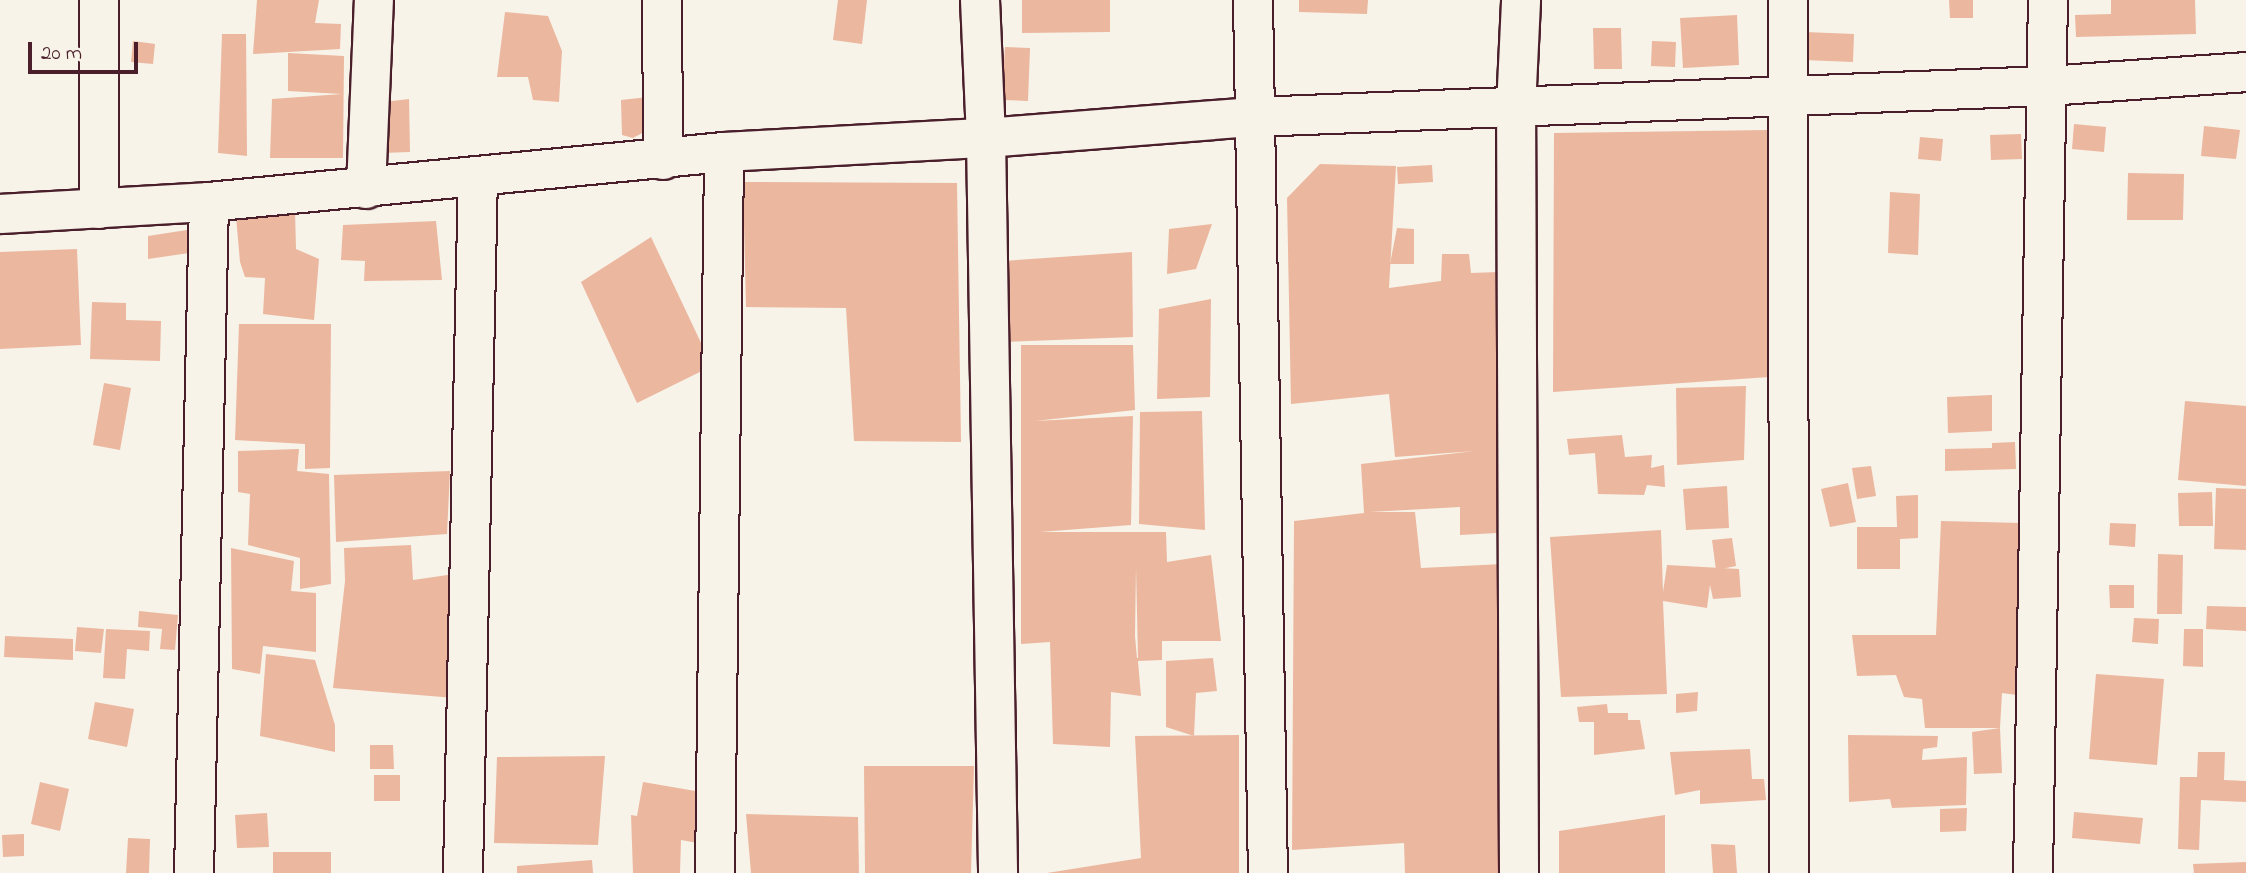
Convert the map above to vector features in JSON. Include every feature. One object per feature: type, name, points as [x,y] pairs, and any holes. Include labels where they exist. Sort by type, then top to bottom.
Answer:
[{"type":"street","points":[[99,0],[99,209]]},
{"type":"street","points":[[366,189],[374,0]]},
{"type":"street","points":[[663,0],[663,160]]},
{"type":"street","points":[[979,0],[986,138],[998,873]]},
{"type":"street","points":[[1253,0],[1268,873]]},
{"type":"street","points":[[1519,873],[1517,108],[1521,0]]},
{"type":"street","points":[[1788,0],[1786,98],[1789,873]]},
{"type":"street","points":[[2033,873],[2048,0]]},
{"type":"street","points":[[0,214],[209,202],[366,189],[724,152],[986,138],[1254,117],[1786,98],[2048,86],[2246,72]]},
{"type":"street","points":[[715,873],[724,152]]},
{"type":"street","points":[[463,873],[478,177]]},
{"type":"street","points":[[194,873],[209,202]]},
{"type":"building","points":[[257,0],[319,0],[315,23],[341,24],[340,49],[253,54]]},
{"type":"building","points":[[838,0],[867,0],[862,44],[833,40]]},
{"type":"building","points":[[1022,0],[1110,0],[1110,32],[1022,33]]},
{"type":"building","points":[[1299,0],[1368,0],[1367,14],[1299,12]]},
{"type":"building","points":[[1949,0],[1973,0],[1973,18],[1950,18]]},
{"type":"building","points":[[2111,0],[2195,0],[2196,34],[2076,37],[2075,15],[2111,14]]},
{"type":"building","points":[[505,12],[548,16],[562,51],[559,102],[533,100],[528,77],[497,77]]},
{"type":"building","points":[[1737,15],[1739,65],[1683,68],[1680,18]]},
{"type":"building","points":[[1593,28],[1621,28],[1622,69],[1594,69]]},
{"type":"building","points":[[1805,32],[1854,34],[1853,62],[1804,60]]},
{"type":"building","points":[[222,34],[246,34],[247,156],[218,153]]},
{"type":"building","points":[[133,41],[155,44],[153,64],[131,62]]},
{"type":"building","points":[[1652,41],[1676,42],[1675,67],[1651,66]]},
{"type":"building","points":[[1005,47],[1030,48],[1028,101],[1002,100]]},
{"type":"building","points":[[288,53],[344,56],[343,158],[270,158],[272,99],[342,94],[288,91]]},
{"type":"building","points":[[648,97],[644,132],[633,138],[622,135],[621,100]]},
{"type":"building","points":[[409,99],[410,152],[382,153],[384,102]]},
{"type":"building","points":[[2074,124],[2106,127],[2104,152],[2072,149]]},
{"type":"building","points":[[2204,126],[2240,130],[2236,159],[2201,156]]},
{"type":"building","points":[[1768,130],[1769,377],[1553,392],[1554,133]]},
{"type":"building","points":[[2021,134],[2022,159],[1991,160],[1990,135]]},
{"type":"building","points":[[1920,137],[1943,139],[1941,161],[1918,159]]},
{"type":"building","points":[[1320,164],[1396,166],[1389,288],[1441,281],[1442,254],[1469,254],[1471,273],[1499,272],[1497,533],[1460,535],[1460,507],[1370,512],[1415,512],[1421,568],[1503,564],[1498,630],[1500,873],[1405,873],[1404,843],[1292,850],[1294,521],[1364,513],[1361,464],[1475,451],[1395,457],[1389,394],[1291,404],[1287,198]]},
{"type":"building","points":[[1432,165],[1433,182],[1398,184],[1397,167]]},
{"type":"building","points":[[2128,173],[2184,174],[2183,220],[2127,220]]},
{"type":"building","points":[[743,182],[957,183],[961,442],[854,441],[846,308],[746,307]]},
{"type":"building","points":[[1890,192],[1920,194],[1918,255],[1888,253]]},
{"type":"building","points":[[295,210],[296,249],[319,259],[314,320],[263,314],[265,278],[245,277],[240,262],[236,216]]},
{"type":"building","points":[[436,221],[442,280],[364,281],[365,261],[341,260],[343,225]]},
{"type":"building","points":[[1212,224],[1196,269],[1167,274],[1169,229]]},
{"type":"building","points":[[1397,228],[1414,229],[1414,264],[1390,264]]},
{"type":"building","points":[[187,230],[189,253],[148,259],[148,236]]},
{"type":"building","points":[[651,237],[712,366],[637,403],[581,282]]},
{"type":"building","points":[[77,249],[81,345],[0,349],[0,252]]},
{"type":"building","points":[[1132,252],[1133,337],[1003,342],[1003,261]]},
{"type":"building","points":[[1211,299],[1210,397],[1157,399],[1159,309]]},
{"type":"building","points":[[92,302],[126,303],[126,320],[161,321],[160,361],[90,359]]},
{"type":"building","points":[[239,324],[331,324],[330,468],[305,469],[305,444],[235,440]]},
{"type":"building","points":[[1021,345],[1133,345],[1135,410],[1035,421],[1133,416],[1131,525],[1040,532],[1166,532],[1167,562],[1211,555],[1221,641],[1162,641],[1162,660],[1138,661],[1141,696],[1111,692],[1110,747],[1053,744],[1050,642],[1021,644]],"holes":[[[1136,567],[1138,658],[1135,636]]]},
{"type":"building","points":[[104,383],[131,388],[120,450],[93,445]]},
{"type":"building","points":[[1746,386],[1744,460],[1677,465],[1676,388]]},
{"type":"building","points":[[1992,395],[1992,431],[1948,433],[1947,397]]},
{"type":"building","points":[[2185,401],[2246,406],[2246,486],[2178,480]]},
{"type":"building","points":[[1202,411],[1205,530],[1139,524],[1140,412]]},
{"type":"building","points":[[1622,435],[1625,457],[1652,455],[1651,468],[1664,465],[1665,487],[1647,485],[1644,495],[1598,494],[1595,453],[1569,455],[1567,439]]},
{"type":"building","points":[[2015,442],[2016,469],[1945,471],[1945,449],[1992,448],[1992,443]]},
{"type":"building","points":[[299,449],[297,471],[329,474],[331,584],[300,589],[300,558],[248,545],[250,494],[238,492],[238,451]]},
{"type":"building","points":[[1871,466],[1876,496],[1857,499],[1852,468]]},
{"type":"building","points":[[450,471],[447,534],[336,542],[334,475]]},
{"type":"building","points":[[1848,483],[1856,522],[1830,527],[1821,489]]},
{"type":"building","points":[[1727,486],[1729,528],[1686,530],[1683,489]]},
{"type":"building","points":[[2216,488],[2246,489],[2246,550],[2214,549]]},
{"type":"building","points":[[2212,492],[2213,526],[2179,526],[2178,493]]},
{"type":"building","points":[[1918,495],[1918,538],[1900,539],[1900,569],[1857,569],[1857,527],[1897,527],[1896,496]]},
{"type":"building","points":[[1941,521],[2021,523],[2025,696],[2002,693],[2000,728],[1925,728],[1922,699],[1904,697],[1896,675],[1857,676],[1852,635],[1936,635]]},
{"type":"building","points":[[2110,523],[2136,524],[2135,547],[2109,545]]},
{"type":"building","points":[[1661,530],[1663,592],[1667,565],[1739,569],[1741,597],[1713,599],[1710,585],[1707,608],[1663,601],[1667,694],[1561,697],[1550,537]]},
{"type":"building","points":[[1732,538],[1736,566],[1716,570],[1712,540]]},
{"type":"building","points":[[411,545],[413,580],[468,572],[467,699],[333,688],[345,581],[344,548]]},
{"type":"building","points":[[231,548],[294,561],[291,591],[316,593],[316,652],[263,646],[260,674],[232,669]]},
{"type":"building","points":[[2158,554],[2183,555],[2182,614],[2157,614]]},
{"type":"building","points":[[2109,585],[2134,585],[2134,608],[2110,608]]},
{"type":"building","points":[[2207,606],[2246,607],[2246,631],[2206,629]]},
{"type":"building","points":[[139,611],[178,615],[175,650],[160,649],[162,629],[138,627]]},
{"type":"building","points":[[2134,618],[2159,619],[2158,644],[2132,642]]},
{"type":"building","points":[[77,627],[104,629],[101,653],[75,651]]},
{"type":"building","points":[[106,629],[150,631],[149,651],[127,649],[125,679],[103,678]]},
{"type":"building","points":[[2184,629],[2203,629],[2203,667],[2183,666]]},
{"type":"building","points":[[5,636],[73,639],[73,660],[4,657]]},
{"type":"building","points":[[266,654],[315,660],[335,725],[335,752],[260,736]]},
{"type":"building","points":[[1213,658],[1217,691],[1196,693],[1194,736],[1166,727],[1166,661]]},
{"type":"building","points":[[2096,674],[2164,679],[2157,765],[2089,759]]},
{"type":"building","points":[[1698,692],[1697,711],[1676,713],[1676,694]]},
{"type":"building","points":[[95,702],[134,709],[127,747],[88,739]]},
{"type":"building","points":[[1607,704],[1608,713],[1628,713],[1628,720],[1640,720],[1645,749],[1594,755],[1594,722],[1579,722],[1577,707]]},
{"type":"building","points":[[2000,728],[2002,773],[1974,774],[1972,732]]},
{"type":"building","points":[[1239,735],[1239,873],[1047,873],[1141,858],[1135,736]]},
{"type":"building","points":[[1848,735],[1938,736],[1937,747],[1923,749],[1922,760],[1967,757],[1966,805],[1892,808],[1890,799],[1849,802]]},
{"type":"building","points":[[370,745],[393,745],[394,769],[370,769]]},
{"type":"building","points":[[1750,749],[1752,779],[1764,779],[1766,800],[1700,804],[1700,790],[1675,795],[1670,752]]},
{"type":"building","points":[[2198,752],[2225,752],[2224,780],[2246,781],[2246,802],[2201,800],[2199,850],[2178,849],[2180,777],[2197,777]]},
{"type":"building","points":[[605,756],[598,845],[494,843],[497,757]]},
{"type":"building","points":[[864,766],[974,766],[971,873],[865,873]]},
{"type":"building","points":[[374,775],[400,775],[400,801],[374,801]]},
{"type":"building","points":[[40,782],[69,789],[60,831],[31,824]]},
{"type":"building","points":[[643,782],[707,793],[698,843],[681,840],[680,873],[633,873],[631,815],[637,816]]},
{"type":"building","points":[[1967,808],[1966,831],[1940,832],[1940,809]]},
{"type":"building","points":[[2074,812],[2143,818],[2140,844],[2072,838]]},
{"type":"building","points":[[267,813],[269,847],[237,848],[235,815]]},
{"type":"building","points":[[746,814],[858,817],[859,873],[751,873]]},
{"type":"building","points":[[1665,815],[1665,873],[1559,873],[1559,831]]},
{"type":"building","points":[[24,834],[24,856],[3,857],[2,835]]},
{"type":"building","points":[[128,838],[150,839],[149,873],[126,873]]},
{"type":"building","points":[[1711,844],[1735,845],[1737,873],[1713,873]]},
{"type":"building","points":[[273,852],[331,852],[331,873],[273,873]]},
{"type":"building","points":[[592,860],[593,873],[517,873],[517,866]]},
{"type":"building","points":[[2246,862],[2246,873],[2194,873],[2193,864]]}]
